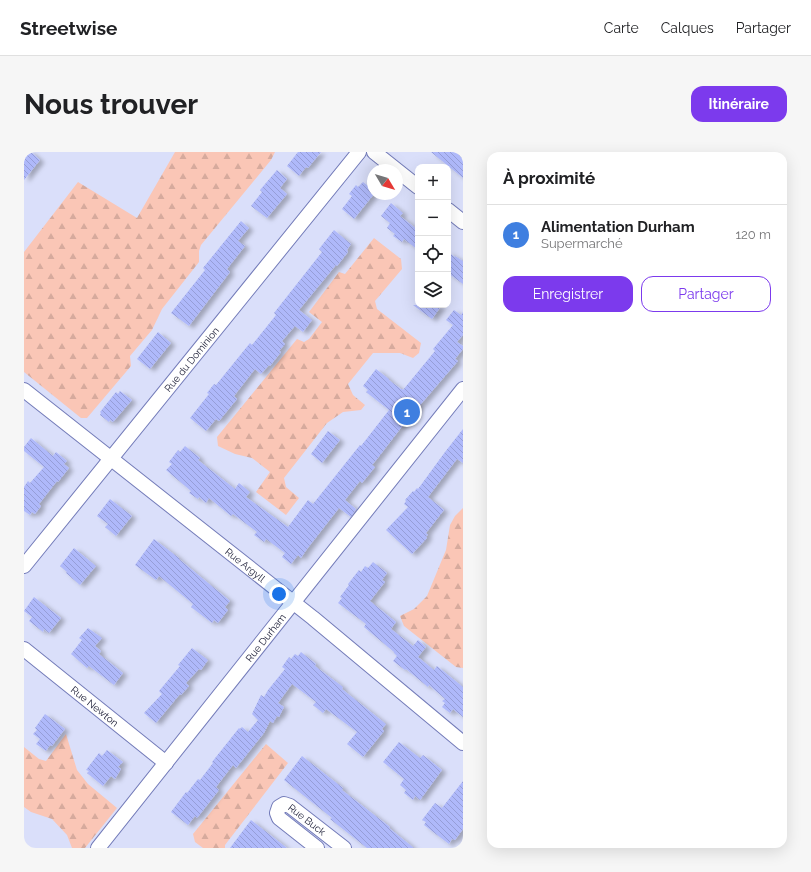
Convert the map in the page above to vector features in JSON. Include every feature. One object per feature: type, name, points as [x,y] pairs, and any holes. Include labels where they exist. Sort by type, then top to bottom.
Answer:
[{"type":"street","name":"Rue du Dominion","points":[[24,566],[359,152]]},
{"type":"street","points":[[374,152],[415,184]]},
{"type":"street","points":[[451,212],[463,222]]},
{"type":"street","name":"Rue Durham","points":[[98,848],[463,389]]},
{"type":"street","name":"Rue Argyll","points":[[24,390],[313,618],[463,743]]},
{"type":"street","name":"Rue Newton","points":[[24,649],[166,763]]},
{"type":"street","name":"Rue Buck","points":[[317,848],[279,818],[277,813],[279,807],[284,804],[290,806],[344,848]]},
{"type":"green space","points":[[175,152],[275,152],[271,160],[201,245],[199,251],[199,262],[162,309],[152,330],[130,356],[131,366],[87,418],[81,418],[24,372],[24,252],[78,182],[137,218]]},
{"type":"green space","points":[[374,238],[401,259],[402,269],[375,301],[377,309],[421,343],[419,353],[413,358],[400,353],[373,353],[348,384],[353,395],[365,405],[361,410],[343,412],[327,423],[284,478],[286,487],[299,498],[286,515],[256,492],[270,472],[252,458],[235,454],[218,446],[217,437],[297,339],[304,342],[309,339],[322,322],[309,312],[339,272],[345,274]]},
{"type":"green space","points":[[463,508],[463,668],[456,667],[404,626],[400,616],[414,609],[427,596],[446,550],[450,525],[455,516]]},
{"type":"green space","points":[[66,734],[77,770],[88,784],[117,808],[85,848],[72,848],[67,835],[52,819],[31,812],[24,807],[24,747],[39,759],[46,761]]},
{"type":"green space","points":[[266,744],[288,763],[225,845],[225,848],[203,848],[195,842],[193,834]]},
{"type":"building","points":[[24,152],[31,152],[40,160],[24,180]]},
{"type":"building","points":[[298,152],[321,152],[308,168],[306,167],[299,176],[287,166]]},
{"type":"building","points":[[431,152],[463,152],[463,178],[451,168],[451,164],[446,164]]},
{"type":"building","points":[[277,170],[287,179],[280,188],[287,194],[267,218],[251,206],[262,192],[260,190]]},
{"type":"building","points":[[363,182],[367,185],[367,200],[369,200],[354,219],[342,209],[352,196],[349,194],[356,185],[358,187]]},
{"type":"building","points":[[391,203],[403,213],[400,216],[415,228],[415,248],[404,239],[402,242],[393,236],[395,234],[387,228],[390,223],[381,216]]},
{"type":"building","points":[[241,221],[249,228],[238,241],[245,246],[227,269],[230,272],[189,326],[171,313],[205,270],[203,268]]},
{"type":"building","points":[[334,230],[351,244],[347,250],[348,252],[337,266],[336,265],[299,310],[312,320],[303,332],[295,326],[282,341],[285,344],[279,351],[281,352],[270,366],[269,365],[261,374],[255,369],[234,396],[237,399],[219,421],[216,419],[206,431],[190,418],[209,394],[207,393],[214,384],[216,385],[250,343],[252,345],[276,315],[274,313],[322,252],[319,249]]},
{"type":"building","points":[[451,254],[463,261],[463,284],[451,275]]},
{"type":"building","points":[[417,308],[440,308],[432,319]]},
{"type":"building","points":[[454,310],[461,315],[463,312],[463,335],[457,342],[463,346],[463,349],[455,359],[458,361],[408,421],[407,420],[372,465],[375,467],[362,483],[360,481],[345,500],[356,509],[351,517],[339,508],[301,558],[298,555],[291,564],[282,557],[285,553],[266,539],[264,542],[254,535],[257,532],[233,514],[231,516],[209,498],[206,503],[199,497],[198,499],[189,493],[191,491],[166,470],[172,464],[169,462],[178,450],[180,452],[185,446],[200,458],[198,460],[235,489],[239,483],[250,492],[246,497],[288,527],[308,500],[313,504],[389,410],[366,392],[368,390],[363,386],[376,369],[403,390],[435,351],[433,349],[453,325],[446,320]]},
{"type":"building","points":[[158,332],[171,343],[150,369],[137,359]]},
{"type":"building","points":[[120,391],[132,400],[113,422],[110,420],[109,422],[100,415],[100,412],[116,392],[118,394]]},
{"type":"building","points":[[463,429],[463,463],[457,459],[428,497],[444,510],[426,533],[428,535],[426,536],[427,538],[412,554],[386,530],[408,507],[404,504],[406,501],[405,500],[413,491],[414,492],[417,488],[418,489]]},
{"type":"building","points":[[328,431],[340,440],[322,463],[311,454]]},
{"type":"building","points":[[31,438],[53,456],[56,452],[67,461],[64,464],[69,468],[39,504],[41,506],[35,514],[32,512],[30,515],[24,511],[24,487],[28,481],[30,483],[44,467],[24,451],[24,447]]},
{"type":"building","points":[[110,499],[132,516],[116,536],[105,527],[108,524],[97,516]]},
{"type":"building","points":[[154,539],[230,601],[225,607],[228,610],[218,623],[214,620],[212,623],[191,607],[193,604],[159,576],[156,580],[135,565]]},
{"type":"building","points":[[74,548],[96,566],[80,585],[60,566]]},
{"type":"building","points":[[373,562],[387,573],[382,580],[385,582],[370,601],[396,622],[391,629],[413,646],[418,640],[426,647],[418,657],[434,670],[437,666],[463,687],[463,717],[453,709],[450,713],[442,707],[445,703],[442,701],[445,699],[429,685],[428,687],[406,669],[405,670],[393,661],[397,656],[394,652],[364,627],[366,624],[338,603],[342,598],[340,597],[349,585],[348,584],[359,570],[361,572],[365,566],[368,568]]},
{"type":"building","points":[[34,597],[61,618],[49,633],[44,629],[43,632],[29,621],[32,617],[24,611]]},
{"type":"building","points":[[88,628],[102,638],[95,646],[101,651],[99,654],[123,673],[114,685],[89,666],[87,668],[71,654],[82,640],[79,638]]},
{"type":"building","points":[[192,648],[208,660],[201,670],[199,669],[186,683],[189,686],[181,695],[180,694],[156,723],[144,713],[162,694],[159,691],[180,666],[178,665]]},
{"type":"building","points":[[301,652],[316,664],[315,666],[343,687],[342,689],[386,724],[382,729],[384,731],[363,757],[347,744],[357,732],[326,709],[323,713],[313,705],[316,702],[292,684],[278,703],[284,707],[279,717],[277,716],[273,723],[270,721],[264,733],[236,768],[233,765],[216,787],[219,790],[197,818],[195,816],[188,825],[171,812],[186,792],[187,793],[198,779],[200,780],[213,763],[212,762],[239,728],[240,729],[242,727],[248,732],[258,720],[252,714],[261,695],[264,697],[285,669],[282,667],[289,657],[291,659],[295,654],[298,656]]},
{"type":"building","points":[[45,714],[65,729],[52,746],[50,745],[46,751],[36,744],[40,739],[33,734],[37,730],[35,728]]},
{"type":"building","points":[[399,742],[420,758],[423,755],[442,770],[420,800],[415,796],[413,800],[404,793],[406,790],[400,785],[404,779],[383,762]]},
{"type":"building","points":[[107,750],[123,762],[118,767],[121,769],[115,779],[111,776],[103,786],[87,773],[89,771],[86,770],[99,753],[102,756]]},
{"type":"building","points":[[302,756],[343,788],[342,790],[390,827],[389,828],[414,848],[367,848],[330,819],[332,818],[284,780]]},
{"type":"building","points":[[463,781],[463,829],[455,840],[452,839],[449,844],[424,825],[426,822],[422,820],[435,803],[442,808]]},
{"type":"building","points":[[251,820],[287,848],[230,848]]},
{"type":"place","name":"Alimentation Durham","points":[[407,412]]}]
